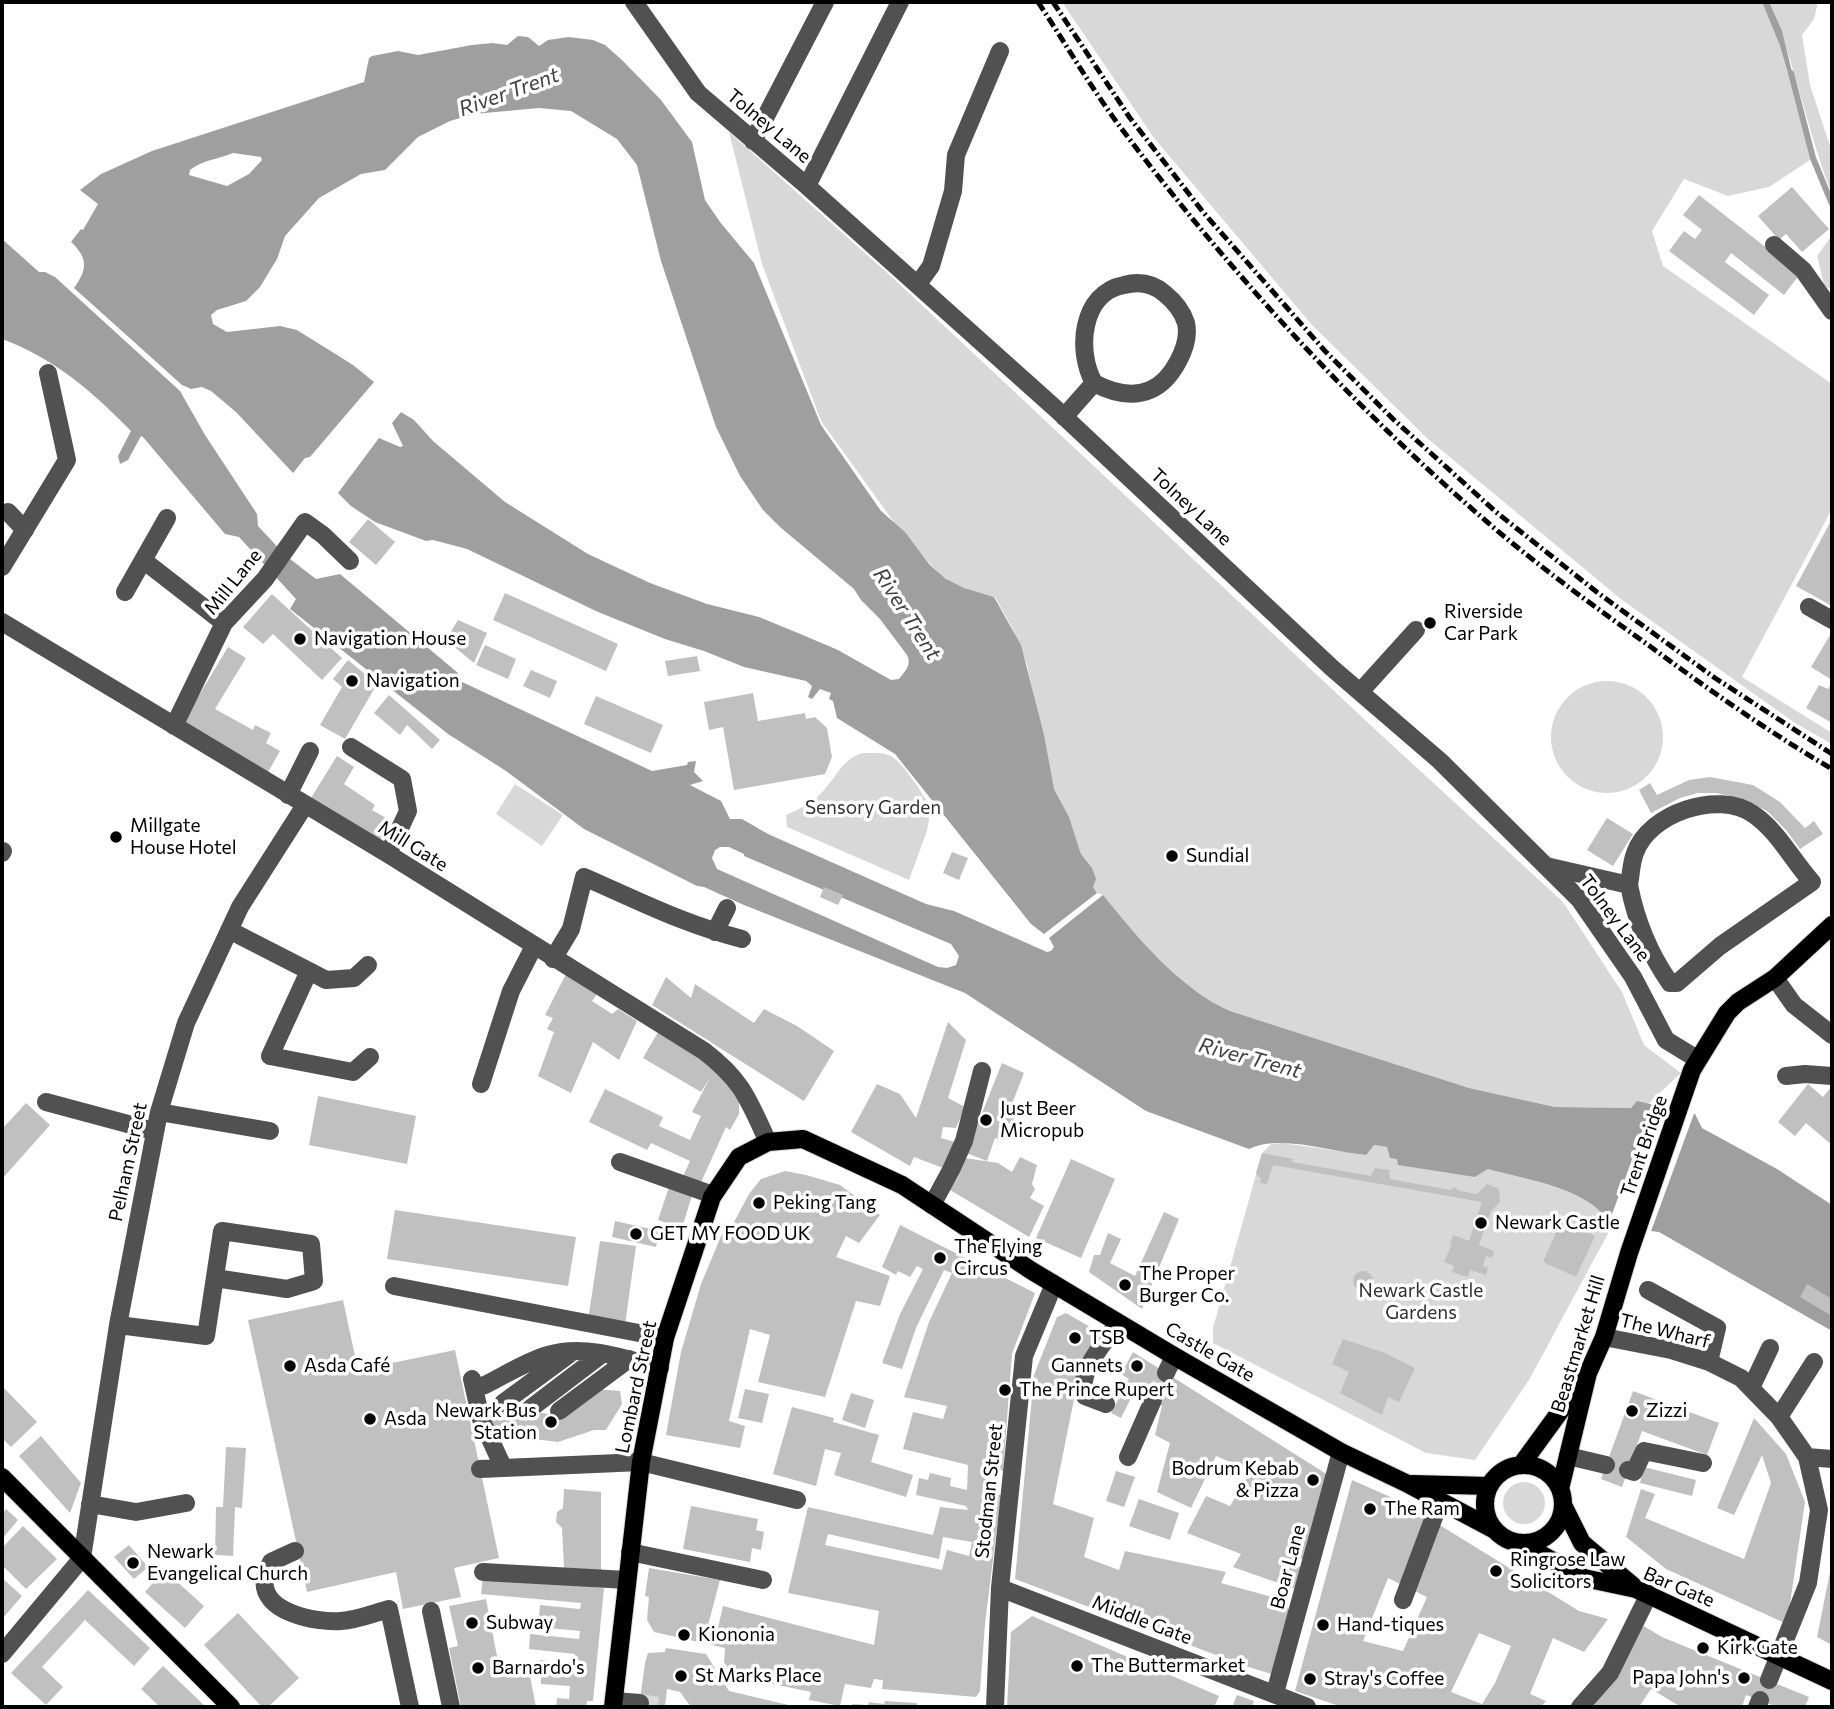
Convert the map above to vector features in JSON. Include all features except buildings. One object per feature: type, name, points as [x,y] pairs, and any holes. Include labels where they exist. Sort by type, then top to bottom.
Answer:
[{"type":"main road","name":"Trent Bridge","points":[[1629,1253],[1698,1059],[1727,1013],[1738,1002],[1775,978],[1832,925]]},
{"type":"main road","name":"Lombard Street","points":[[613,1704],[641,1462],[665,1338],[713,1195],[739,1157],[768,1142],[803,1139]]},
{"type":"main road","name":"Castle Gate","points":[[803,1139],[902,1185],[1054,1284],[1174,1356],[1341,1452],[1493,1529]]},
{"type":"main road","name":"Beastmarket Hill","points":[[1562,1497],[1568,1456],[1588,1373],[1604,1337],[1629,1253]]},
{"type":"main road","points":[[1521,1465],[1588,1373]]},
{"type":"main road","points":[[1562,1497],[1561,1518],[1555,1529],[1546,1537],[1522,1544],[1501,1537],[1493,1529],[1484,1509],[1489,1486],[1502,1472],[1521,1465],[1544,1471],[1554,1478],[1582,1543],[1643,1592]]},
{"type":"main road","points":[[2,1477],[231,1707]]},
{"type":"main road","points":[[1408,1484],[1489,1486]]},
{"type":"main road","name":"Bar Gate","points":[[1522,1544],[1584,1578],[1643,1592],[1832,1681]]},
{"type":"street","name":"Tolney Lane","points":[[634,2],[698,93],[918,284],[1064,417],[1360,692],[1440,761],[1546,866],[1579,899],[1633,976],[1666,1040],[1698,1059]]},
{"type":"street","points":[[753,141],[825,2]]},
{"type":"street","points":[[807,186],[900,2]]},
{"type":"street","points":[[918,284],[930,266],[953,191],[956,155],[1000,51]]},
{"type":"street","points":[[1774,245],[1803,270],[1832,311]]},
{"type":"street","points":[[1144,283],[1157,287],[1172,299],[1181,311],[1186,335],[1181,357],[1163,382],[1151,390],[1128,394],[1112,393],[1094,383],[1085,359],[1084,338],[1088,317],[1095,303],[1109,290],[1120,285],[1144,283]]},
{"type":"street","points":[[2,567],[66,460],[48,373]]},
{"type":"street","points":[[1064,417],[1094,383]]},
{"type":"street","points":[[8,512],[25,530]]},
{"type":"street","points":[[125,592],[167,518]]},
{"type":"street","name":"Mill Lane","points":[[174,726],[224,623],[265,579],[305,522],[350,561]]},
{"type":"street","points":[[143,560],[224,623]]},
{"type":"street","points":[[1809,607],[1832,620]]},
{"type":"street","name":"Mill Gate","points":[[2,622],[388,854],[704,1051],[727,1069],[744,1090],[768,1142]]},
{"type":"street","points":[[1360,692],[1416,630]]},
{"type":"street","points":[[351,747],[402,779],[408,811],[388,854]]},
{"type":"street","points":[[288,795],[310,751]]},
{"type":"street","points":[[1721,804],[1750,811],[1773,830],[1812,882],[1720,946],[1677,983],[1670,983],[1658,967],[1642,932],[1629,885],[1635,852],[1660,820],[1684,810],[1721,804]]},
{"type":"street","name":"Pelham Street","points":[[82,1558],[118,1325],[153,1131],[186,1023],[229,930],[240,907],[305,805]]},
{"type":"street","points":[[1546,866],[1629,885]]},
{"type":"street","points":[[553,958],[572,929],[584,877],[641,905],[742,939]]},
{"type":"street","points":[[715,932],[727,908]]},
{"type":"street","points":[[229,930],[326,980],[354,978],[368,965]]},
{"type":"street","points":[[481,1084],[511,991],[534,946]]},
{"type":"street","points":[[309,971],[270,1056],[353,1072],[370,1057]]},
{"type":"street","points":[[1775,978],[1794,1004],[1832,1035]]},
{"type":"street","points":[[932,1205],[964,1141],[982,1071]]},
{"type":"street","points":[[1786,1076],[1832,1076]]},
{"type":"street","points":[[46,1102],[153,1131]]},
{"type":"street","points":[[159,1112],[271,1131]]},
{"type":"street","points":[[620,1161],[713,1195]]},
{"type":"street","points":[[118,1325],[206,1336],[222,1231],[311,1244],[314,1281],[286,1289],[215,1278]]},
{"type":"street","name":"Stodman Street","points":[[995,1707],[1000,1588],[1024,1356],[1054,1284]]},
{"type":"street","points":[[394,1286],[665,1338]]},
{"type":"street","points":[[1648,1290],[1717,1328],[1709,1362]]},
{"type":"street","points":[[1106,1404],[1085,1396],[1083,1387],[1088,1368],[1118,1323]]},
{"type":"street","name":"The Wharf","points":[[1604,1337],[1671,1350],[1709,1362],[1741,1378],[1779,1417],[1807,1457],[1819,1510],[1808,1583],[1769,1680]]},
{"type":"street","points":[[1751,1388],[1770,1348]]},
{"type":"street","points":[[503,1467],[481,1419],[473,1382],[485,1385],[548,1355],[602,1354],[660,1368]]},
{"type":"street","points":[[531,1407],[602,1354]]},
{"type":"street","points":[[531,1407],[602,1354]]},
{"type":"street","points":[[531,1407],[602,1354]]},
{"type":"street","points":[[1166,1373],[1174,1356]]},
{"type":"street","points":[[1779,1417],[1814,1362]]},
{"type":"street","points":[[1128,1457],[1153,1399]]},
{"type":"street","points":[[1628,1471],[1634,1472],[1644,1451],[1703,1463]]},
{"type":"street","name":"Boar Lane","points":[[1269,1697],[1341,1452]]},
{"type":"street","points":[[1807,1457],[1830,1453]]},
{"type":"street","points":[[1568,1456],[1606,1465]]},
{"type":"street","points":[[480,1469],[641,1462],[797,1500]]},
{"type":"street","points":[[1403,1600],[1440,1501]]},
{"type":"street","points":[[90,1504],[136,1512],[186,1503]]},
{"type":"street","points":[[295,1551],[271,1562],[264,1579],[269,1598],[283,1609],[299,1616],[327,1620],[340,1621],[389,1609],[410,1707]]},
{"type":"street","points":[[630,1552],[762,1580]]},
{"type":"street","points":[[2,1654],[82,1558]]},
{"type":"street","points":[[483,1572],[627,1580]]},
{"type":"street","name":"Middle Gate","points":[[1000,1588],[1269,1697],[1307,1707]]},
{"type":"street","points":[[1580,1707],[1610,1673],[1643,1592]]},
{"type":"street","points":[[431,1611],[451,1707]]},
{"type":"street","points":[[613,1704],[640,1703]]},
{"type":"green space","points":[[1062,2],[1762,2],[1780,46],[1813,158],[1769,187],[1728,196],[1684,179],[1652,231],[1663,266],[1832,384],[1832,509],[1742,677],[1832,733],[1832,744],[1795,723],[1622,600],[1428,439],[1312,325],[1154,138]]},
{"type":"green space","points":[[1769,2],[1818,2],[1814,19],[1802,35],[1810,85],[1832,152],[1832,194],[1787,49]]},
{"type":"green space","points":[[729,132],[894,279],[1563,902],[1622,992],[1644,1045],[1681,1073],[1649,1103],[1631,1108],[1555,1107],[1469,1088],[1230,1011],[1194,990],[1177,976],[1093,887],[1092,868],[1081,854],[1069,817],[1054,789],[1027,665],[1014,631],[995,597],[968,590],[949,581],[937,571],[896,525],[821,421],[762,264]]},
{"type":"green space","points":[[1832,235],[1832,291],[1824,285],[1817,256]]},
{"type":"green space","points":[[1607,681],[1628,686],[1646,698],[1658,716],[1663,737],[1658,758],[1646,776],[1628,788],[1607,793],[1586,788],[1568,776],[1556,758],[1551,737],[1556,716],[1568,698],[1586,686]]},
{"type":"green space","name":"Sensory Garden","points":[[862,753],[884,754],[897,760],[931,807],[927,831],[909,880],[787,827],[786,815],[815,799],[844,764]]},
{"type":"green space","points":[[515,784],[563,815],[542,846],[496,814]]},
{"type":"green space","name":"Newark Castle Gardens","points":[[1283,1143],[1365,1155],[1373,1145],[1387,1147],[1397,1159],[1475,1177],[1488,1169],[1522,1177],[1557,1187],[1589,1202],[1612,1226],[1529,1380],[1475,1460],[1426,1453],[1213,1343],[1213,1328],[1262,1153],[1271,1144]]},
{"type":"green space","points":[[1524,1482],[1539,1488],[1545,1503],[1539,1518],[1524,1524],[1509,1518],[1503,1503],[1509,1488]]},
{"type":"water","points":[[1762,2],[1769,2],[1782,31],[1813,158],[1780,46]]},
{"type":"water","name":"River Trent","points":[[518,36],[528,37],[539,46],[548,40],[569,37],[593,40],[605,45],[622,60],[661,100],[692,142],[705,200],[754,263],[821,425],[881,511],[905,532],[930,565],[946,579],[964,588],[994,597],[1021,645],[1044,735],[1054,789],[1069,817],[1081,854],[1092,868],[1096,879],[1093,887],[1097,893],[1044,934],[1031,924],[895,754],[837,718],[833,701],[829,699],[831,693],[820,689],[812,699],[808,697],[812,686],[806,681],[744,667],[665,639],[598,612],[467,549],[433,540],[426,541],[375,522],[351,506],[338,493],[379,438],[403,446],[392,423],[401,412],[414,420],[433,441],[505,502],[588,554],[650,583],[707,604],[759,617],[838,650],[891,680],[899,679],[909,662],[907,655],[880,619],[854,589],[763,510],[740,476],[716,427],[704,391],[661,261],[637,165],[617,139],[571,111],[539,108],[474,114],[450,121],[418,137],[385,170],[361,174],[319,198],[285,236],[277,259],[260,287],[246,301],[217,310],[211,315],[213,324],[227,332],[280,326],[297,330],[353,365],[374,382],[293,473],[236,412],[211,391],[182,385],[74,288],[82,276],[84,265],[81,254],[71,242],[81,229],[83,230],[98,204],[80,190],[101,174],[152,151],[364,82],[369,58],[372,56],[398,51],[418,55],[493,43],[507,45]],"holes":[[[233,153],[261,157],[262,160],[249,174],[227,186],[189,175],[190,170],[200,164]]]},
{"type":"water","name":"River Trent","points":[[2,239],[39,272],[55,277],[180,391],[205,435],[257,514],[258,526],[286,556],[316,579],[340,574],[458,673],[460,681],[652,771],[696,761],[694,772],[703,781],[690,785],[721,801],[730,819],[742,819],[768,834],[926,904],[954,911],[1047,952],[1054,947],[1049,938],[1103,895],[1160,960],[1194,989],[1230,1011],[1469,1088],[1555,1107],[1631,1108],[1637,1101],[1695,1114],[1702,1128],[1777,1169],[1832,1205],[1832,1331],[1659,1232],[1612,1226],[1589,1202],[1557,1187],[1488,1169],[1475,1177],[1398,1165],[1397,1159],[1390,1158],[1387,1147],[1374,1145],[1366,1155],[1276,1143],[1249,1149],[1146,1111],[965,993],[697,886],[584,829],[506,771],[448,734],[290,609],[296,599],[239,537],[225,534],[143,437],[141,436],[128,460],[120,464],[118,456],[131,431],[102,403],[56,366],[2,339]],"holes":[[[729,847],[744,856],[951,944],[959,956],[956,965],[938,967],[717,869],[712,858],[715,850]]]},
{"type":"pier","points":[[1654,1100],[1695,1111],[1650,1234],[1612,1229],[1608,1225]]},
{"type":"waterway","points":[[1791,73],[1813,158],[1832,204]]},
{"type":"tunnel","points":[[1153,1400],[1166,1373]]},
{"type":"tunnel","points":[[640,1703],[665,1707]]},
{"type":"railway","points":[[1038,2],[1110,113],[1204,233],[1293,334],[1387,430],[1486,521],[1567,586],[1717,695],[1832,769]]},
{"type":"railway","points":[[1053,2],[1130,118],[1203,212],[1325,351],[1393,419],[1496,512],[1598,593],[1715,678],[1832,754]]},
{"type":"place","name":"Riverside Car Park","points":[[1430,623]]},
{"type":"place","name":"Navigation House","points":[[300,639]]},
{"type":"place","name":"Navigation","points":[[352,681]]},
{"type":"place","name":"Millgate House Hotel","points":[[116,837]]},
{"type":"place","name":"Sundial","points":[[1172,856]]},
{"type":"place","name":"Just Beer Micropub","points":[[986,1120]]},
{"type":"place","name":"Peking Tang","points":[[759,1203]]},
{"type":"place","name":"Newark Castle","points":[[1481,1223]]},
{"type":"place","name":"GET MY FOOD UK","points":[[636,1234]]},
{"type":"place","name":"The Flying Circus","points":[[940,1258]]},
{"type":"place","name":"The Proper Burger Co.","points":[[1125,1285]]},
{"type":"place","name":"TSB","points":[[1075,1338]]},
{"type":"place","name":"Asda Café","points":[[290,1366]]},
{"type":"place","name":"Gannets","points":[[1137,1366]]},
{"type":"place","name":"The Prince Rupert","points":[[1005,1390]]},
{"type":"place","name":"Zizzi","points":[[1632,1411]]},
{"type":"place","name":"Asda","points":[[370,1419]]},
{"type":"place","name":"Newark Bus Station","points":[[551,1422]]},
{"type":"place","name":"Bodrum Kebab & Pizza","points":[[1313,1480]]},
{"type":"place","name":"The Ram","points":[[1370,1509]]},
{"type":"place","name":"Newark Evangelical Church","points":[[133,1563]]},
{"type":"place","name":"Ringrose Law Solicitors","points":[[1496,1571]]},
{"type":"place","name":"Subway","points":[[472,1623]]},
{"type":"place","name":"Hand-tiques","points":[[1323,1625]]},
{"type":"place","name":"Kiononia","points":[[684,1635]]},
{"type":"place","name":"Kirk Gate","points":[[1703,1648]]},
{"type":"place","name":"The Buttermarket","points":[[1077,1666]]},
{"type":"place","name":"Barnardo's","points":[[478,1668]]},
{"type":"place","name":"St Marks Place","points":[[681,1676]]},
{"type":"place","name":"Papa John's","points":[[1744,1678]]},
{"type":"place","name":"Stray's Coffee","points":[[1310,1679]]}]
